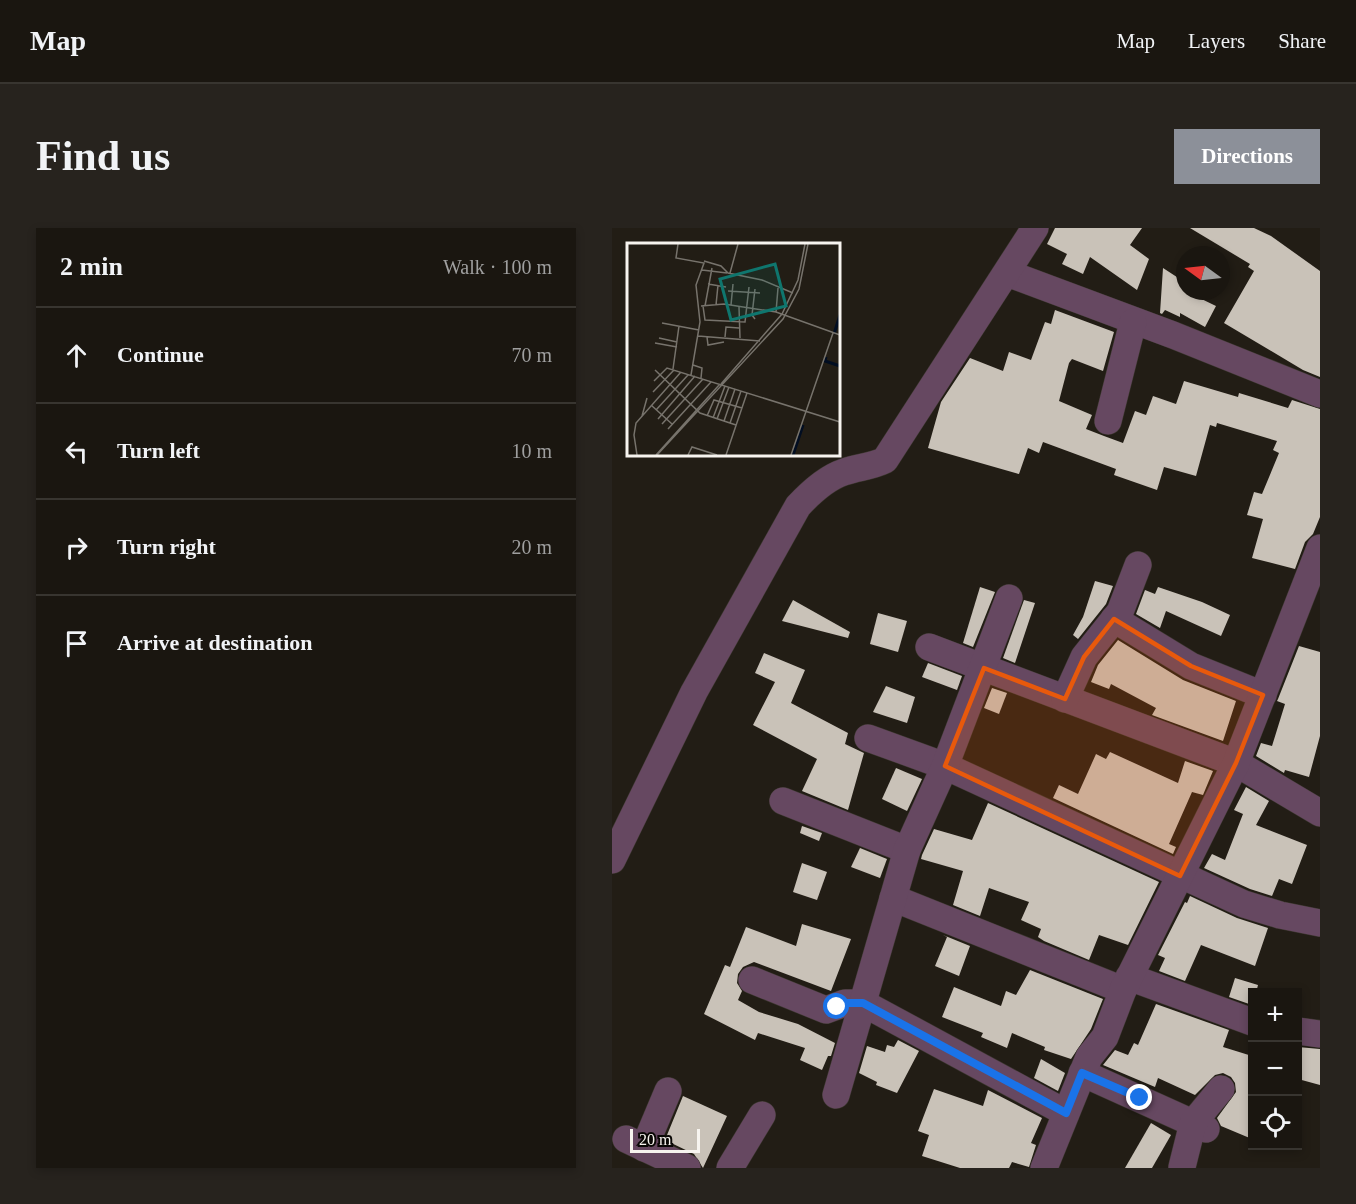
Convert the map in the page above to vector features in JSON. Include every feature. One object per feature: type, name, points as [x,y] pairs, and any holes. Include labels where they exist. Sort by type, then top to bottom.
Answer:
[{"type":"street","points":[[612,860],[694,692],[798,506],[812,491],[843,472],[872,466],[885,460],[1035,228]]},
{"type":"street","points":[[1006,273],[1173,335],[1320,394]]},
{"type":"street","points":[[1108,421],[1133,322]]},
{"type":"street","points":[[1065,699],[1084,657],[1120,612],[1138,565]]},
{"type":"street","points":[[1044,1168],[1089,1057],[1105,1037],[1126,984],[1236,763],[1317,565]]},
{"type":"street","points":[[836,1095],[907,850],[945,766],[1009,598]]},
{"type":"street","points":[[1114,619],[1191,666],[1263,695]]},
{"type":"street","points":[[929,647],[1236,763],[1320,813]]},
{"type":"street","points":[[868,738],[945,766],[1245,904],[1316,927]]},
{"type":"street","points":[[783,801],[907,850]]},
{"type":"street","points":[[893,898],[1126,984],[1248,1021]]},
{"type":"street","points":[[753,980],[826,1010],[845,1003],[863,1003],[1066,1113]]},
{"type":"street","points":[[1302,1032],[1320,1034]]},
{"type":"street","points":[[1082,1073],[1200,1126]]},
{"type":"street","points":[[1182,1167],[1200,1126],[1221,1089]]},
{"type":"street","points":[[668,1091],[635,1144],[687,1168]]},
{"type":"street","points":[[730,1168],[762,1115]]},
{"type":"highlighted area","points":[[1114,619],[1191,666],[1263,695],[1236,763],[1180,876],[945,766],[984,668],[1065,699],[1084,657]]},
{"type":"building","points":[[1055,228],[1142,228],[1130,245],[1149,259],[1137,290],[1090,257],[1083,274],[1062,264],[1067,254],[1047,244]]},
{"type":"building","points":[[1190,228],[1254,228],[1271,236],[1320,271],[1320,377],[1303,370],[1224,323],[1254,271],[1248,267],[1250,264],[1230,252],[1230,246],[1220,246]]},
{"type":"building","points":[[1163,268],[1176,276],[1176,300],[1204,300],[1216,306],[1205,327],[1180,313],[1180,317],[1165,310],[1162,314],[1160,313]]},
{"type":"building","points":[[1055,310],[1114,332],[1103,371],[1072,359],[1059,401],[1092,415],[1086,429],[1104,436],[1123,443],[1135,411],[1146,415],[1153,396],[1176,404],[1184,381],[1238,397],[1239,393],[1288,408],[1292,400],[1320,409],[1320,517],[1313,534],[1305,542],[1295,569],[1252,558],[1263,519],[1247,515],[1254,492],[1262,494],[1279,453],[1273,450],[1277,441],[1217,423],[1216,427],[1210,425],[1196,476],[1164,467],[1157,490],[1114,475],[1116,469],[1043,442],[1039,453],[1028,448],[1019,474],[928,448],[941,402],[970,358],[1003,371],[1009,352],[1031,360],[1045,322],[1051,324]]},
{"type":"building","points":[[1095,581],[1113,586],[1106,604],[1078,639],[1073,635],[1083,617]]},
{"type":"building","points":[[980,587],[995,592],[973,647],[963,643]]},
{"type":"building","points":[[1158,587],[1202,602],[1230,615],[1221,636],[1166,611],[1160,628],[1136,614],[1145,590],[1155,594]]},
{"type":"building","points":[[793,600],[850,632],[848,638],[782,621]]},
{"type":"building","points":[[1024,600],[1035,603],[1015,663],[1003,658]]},
{"type":"building","points":[[878,613],[907,621],[898,652],[870,644]]},
{"type":"building","points":[[1118,640],[1183,680],[1236,701],[1223,741],[1152,715],[1156,708],[1111,684],[1109,689],[1091,682],[1098,665]]},
{"type":"building","points":[[1299,646],[1320,652],[1320,736],[1309,777],[1285,770],[1284,773],[1256,756],[1261,743],[1272,746],[1285,704],[1277,701]]},
{"type":"building","points":[[764,653],[805,670],[791,703],[848,733],[845,744],[864,753],[848,810],[802,791],[817,759],[753,725],[775,682],[755,673]]},
{"type":"building","points":[[928,663],[962,676],[957,690],[922,677]]},
{"type":"building","points":[[886,686],[915,697],[907,723],[873,712]]},
{"type":"building","points":[[992,688],[1007,693],[999,714],[984,708]]},
{"type":"building","points":[[1110,752],[1178,783],[1185,761],[1213,771],[1203,795],[1192,792],[1169,844],[1176,847],[1173,854],[1053,798],[1059,785],[1078,794],[1096,754],[1106,759]]},
{"type":"building","points":[[896,768],[922,779],[907,811],[882,799]]},
{"type":"building","points":[[1246,787],[1269,801],[1256,825],[1307,845],[1292,884],[1279,879],[1272,896],[1250,889],[1204,868],[1212,854],[1225,860],[1243,814],[1234,810]]},
{"type":"building","points":[[988,803],[1159,882],[1128,945],[1099,935],[1089,960],[1038,937],[1041,929],[1021,920],[1029,902],[989,888],[980,916],[953,905],[963,871],[921,859],[922,855],[934,829],[972,840]]},
{"type":"building","points":[[802,826],[822,833],[819,841],[800,833]]},
{"type":"building","points":[[860,848],[887,859],[880,878],[851,867]]},
{"type":"building","points":[[802,863],[827,872],[817,900],[793,892]]},
{"type":"building","points":[[1190,896],[1237,918],[1268,928],[1255,966],[1201,945],[1185,981],[1159,971],[1165,958],[1158,955]]},
{"type":"building","points":[[802,924],[851,939],[831,991],[754,962],[743,967],[738,974],[737,983],[742,991],[738,1000],[759,1012],[798,1024],[835,1043],[831,1056],[828,1056],[822,1070],[800,1060],[805,1048],[758,1033],[755,1040],[704,1014],[725,965],[730,967],[746,927],[796,946]]},
{"type":"building","points":[[943,935],[970,946],[959,976],[935,966],[947,937]]},
{"type":"building","points":[[1030,970],[1103,999],[1091,1029],[1071,1059],[1044,1050],[1045,1047],[1012,1033],[1007,1048],[981,1037],[983,1033],[942,1017],[954,987],[1001,1006],[1006,991],[1016,995]]},
{"type":"building","points":[[1235,978],[1258,985],[1257,988],[1248,988],[1248,1004],[1229,997]]},
{"type":"building","points":[[1156,1004],[1229,1030],[1223,1047],[1248,1055],[1248,1137],[1221,1126],[1217,1118],[1236,1092],[1235,1083],[1231,1077],[1223,1073],[1215,1075],[1195,1095],[1158,1078],[1155,1087],[1103,1065],[1115,1050],[1128,1055],[1134,1043],[1138,1045]]},
{"type":"building","points":[[898,1040],[919,1051],[897,1093],[876,1085],[877,1082],[859,1073],[867,1046],[885,1052],[887,1045],[894,1047]]},
{"type":"building","points":[[1302,1047],[1320,1049],[1320,1085],[1302,1080]]},
{"type":"building","points":[[1041,1059],[1065,1073],[1058,1091],[1034,1078]]},
{"type":"building","points":[[934,1089],[983,1106],[988,1090],[1042,1118],[1031,1143],[1036,1145],[1029,1167],[1012,1162],[1009,1168],[960,1168],[922,1156],[929,1135],[918,1131]]},
{"type":"building","points":[[683,1096],[727,1116],[703,1168],[694,1154],[665,1140]]},
{"type":"building","points":[[1151,1123],[1171,1135],[1152,1168],[1125,1168]]},
{"type":"route","points":[[837,1007],[845,1003],[863,1003],[1066,1113],[1082,1073],[1140,1098]]}]
